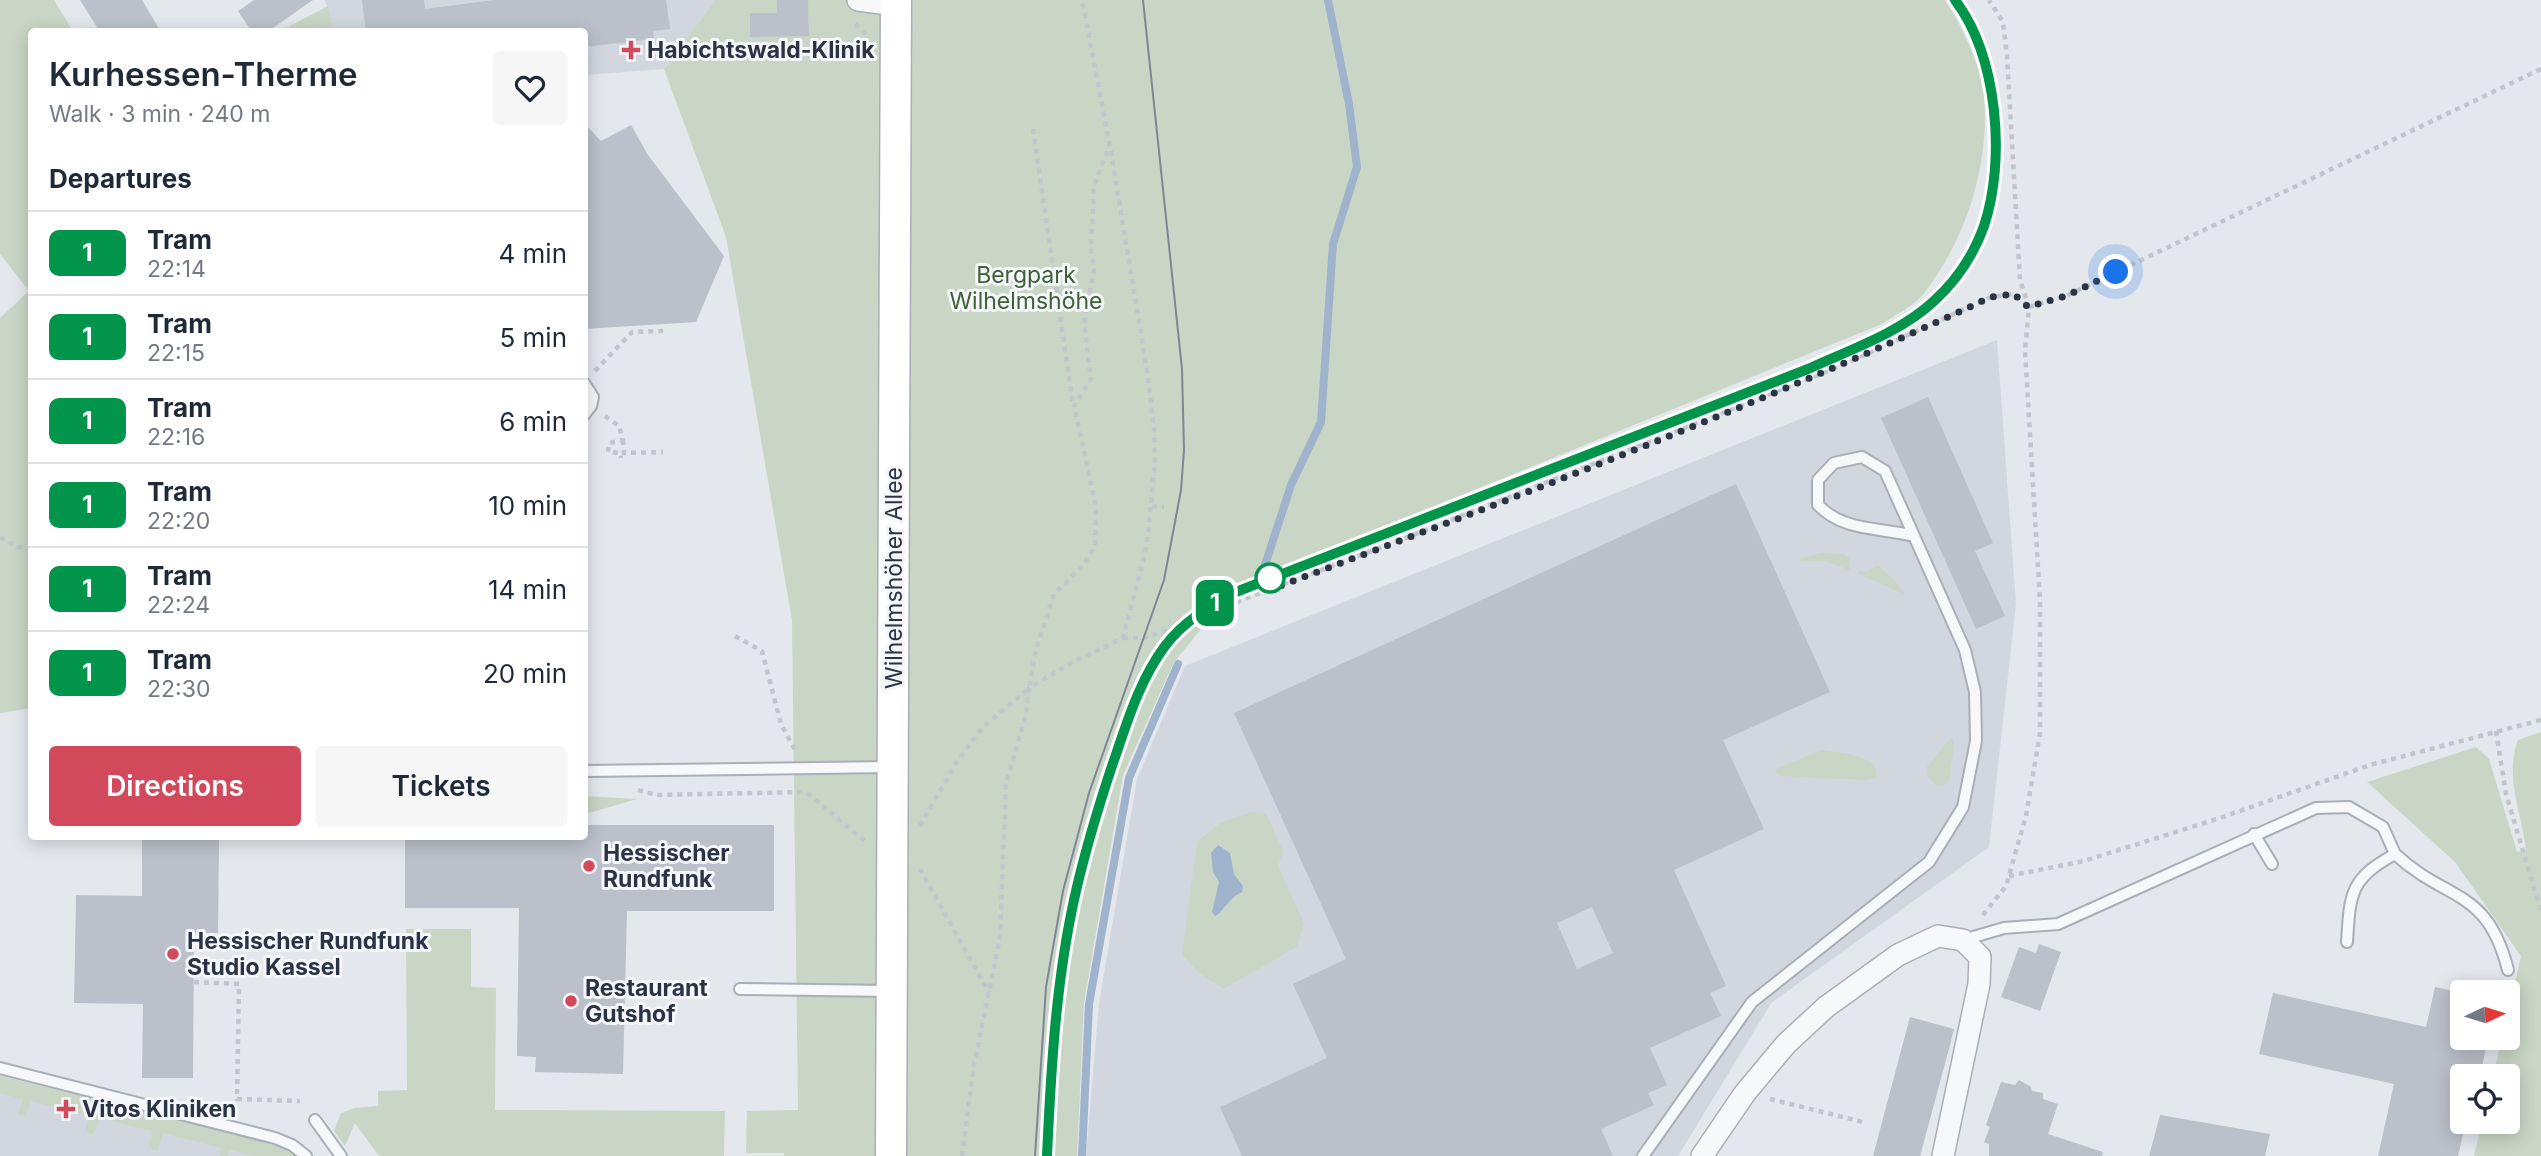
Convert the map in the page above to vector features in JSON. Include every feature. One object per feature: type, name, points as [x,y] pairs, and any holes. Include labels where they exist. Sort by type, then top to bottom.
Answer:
[{"type":"main road","name":"Wilhelmshöher Allee","points":[[891,1156],[891,991],[900,847],[893,767],[896,2]]},
{"type":"street","points":[[858,0],[896,2]]},
{"type":"street","points":[[1702,1156],[1745,1093],[1786,1044],[1826,1007],[1898,955],[1938,936],[1963,940],[1980,957],[1979,984],[1942,1156]]},
{"type":"lane","points":[[588,389],[593,397],[588,410]]},
{"type":"lane","points":[[1643,1156],[1752,1002],[1929,862],[1963,807],[1976,741],[1975,692],[1965,650],[1885,471],[1862,457],[1834,463],[1818,480],[1818,505],[1829,516],[1846,524],[1914,536]]},
{"type":"lane","points":[[588,771],[893,767]]},
{"type":"lane","points":[[1963,940],[2004,928],[2058,924],[2316,808],[2349,807],[2383,827],[2395,853],[2434,884],[2463,896],[2484,914],[2501,941],[2508,970]]},
{"type":"lane","points":[[2254,834],[2272,864]]},
{"type":"lane","points":[[2347,942],[2350,898],[2371,867],[2395,853]]},
{"type":"lane","points":[[740,989],[891,991]]},
{"type":"lane","points":[[0,1068],[275,1138],[292,1145],[306,1156]]},
{"type":"lane","points":[[315,1120],[341,1156]]},
{"type":"path","points":[[1082,0],[1110,146],[1147,370],[1154,429],[1156,461],[1152,506],[1140,578],[1123,638]]},
{"type":"path","points":[[1963,940],[2006,886],[2025,816],[2040,733],[2040,601],[2025,351],[2028,307],[2020,280],[2003,22],[1989,0]]},
{"type":"path","points":[[2028,307],[2066,296],[2541,69]]},
{"type":"path","points":[[962,1156],[974,1065],[1000,937],[1006,784],[1026,715],[1036,650],[1054,594],[1083,566],[1096,547],[1096,508],[1073,406],[1033,129]]},
{"type":"path","points":[[1073,406],[1091,379],[1084,323],[1094,270],[1091,248],[1094,186],[1110,146]]},
{"type":"path","points":[[900,847],[983,727],[1029,688],[1071,663],[1123,638],[1143,638],[1184,625],[1244,599],[1393,543],[1838,367],[1991,297],[2014,294],[2028,307]]},
{"type":"path","points":[[593,373],[632,332],[666,331]]},
{"type":"path","points":[[619,426],[624,453],[663,452]]},
{"type":"path","points":[[621,458],[620,453],[611,454],[607,449],[613,441],[623,440]]},
{"type":"path","points":[[1152,506],[1164,507]]},
{"type":"path","points":[[0,537],[18,547],[28,548]]},
{"type":"path","points":[[735,636],[762,651],[781,724],[805,769],[806,792]]},
{"type":"path","points":[[2009,876],[2084,861],[2220,818],[2370,765],[2541,720]]},
{"type":"path","points":[[2496,732],[2506,794],[2541,911]]},
{"type":"path","points":[[629,788],[656,795],[806,792],[872,848],[900,847]]},
{"type":"path","points":[[900,847],[990,994]]},
{"type":"path","points":[[194,982],[239,984],[237,1099],[300,1101]]},
{"type":"path","points":[[1745,1093],[1867,1123]]},
{"type":"shaded area","name":"Habichtswald-Klinik","points":[[325,0],[715,0],[664,69],[588,75],[588,28],[332,28]]},
{"type":"shaded area","points":[[1997,340],[2016,604],[1989,847],[1772,1002],[1678,1156],[1086,1156],[1099,1003],[1137,779],[1185,666]]},
{"type":"shaded area","name":"Vitos Kliniken","points":[[0,1076],[262,1141],[298,1156],[0,1156]]},
{"type":"green space","points":[[0,0],[54,0],[71,28],[28,28],[28,290],[0,254]]},
{"type":"green space","name":"Bergpark Wilhelmshöhe","points":[[715,0],[1945,0],[1957,20],[1979,71],[1984,94],[1983,147],[1979,173],[1964,224],[1940,271],[1916,301],[1882,324],[1236,587],[1174,662],[1123,775],[1084,1003],[1077,1156],[784,1156],[784,1153],[746,1153],[747,1111],[798,1110],[792,620],[726,237],[664,69]]},
{"type":"green space","points":[[328,6],[332,28],[286,28]]},
{"type":"green space","points":[[28,292],[28,709],[0,713],[0,318]]},
{"type":"green space","points":[[1821,553],[1844,554],[1849,557],[1850,570],[1824,561],[1800,561]]},
{"type":"green space","points":[[1878,565],[1904,594],[1859,574],[1859,571],[1868,571]]},
{"type":"green space","points":[[2541,732],[2541,1156],[2474,1156],[2479,1134],[2520,1134],[2520,1064],[2496,1064],[2499,1050],[2520,1050],[2520,980],[2516,980],[2521,956],[2455,862],[2367,782],[2476,747],[2489,759],[2517,852],[2526,850],[2513,781],[2514,754],[2518,740]]},
{"type":"green space","points":[[1952,739],[1954,746],[1949,780],[1946,784],[1936,785],[1927,775],[1927,766]]},
{"type":"green space","points":[[1821,750],[1866,759],[1873,764],[1876,778],[1866,780],[1780,776],[1777,773],[1776,769]]},
{"type":"green space","points":[[588,796],[637,799],[588,813]]},
{"type":"green space","points":[[1252,812],[1266,813],[1283,851],[1278,866],[1304,923],[1297,947],[1223,989],[1199,973],[1182,954],[1197,842],[1220,823]]},
{"type":"green space","points":[[406,929],[471,929],[471,987],[496,988],[495,1110],[725,1111],[724,1156],[379,1156],[355,1123],[345,1146],[334,1131],[341,1113],[355,1108],[378,1106],[378,1091],[407,1090]]},
{"type":"green space","points":[[0,1076],[262,1141],[298,1156],[255,1156],[230,1150],[228,1156],[219,1156],[221,1148],[163,1133],[158,1151],[149,1148],[152,1131],[100,1118],[94,1134],[85,1132],[89,1116],[31,1101],[26,1116],[18,1114],[23,1099],[0,1093]]},
{"type":"water","points":[[1218,845],[1230,853],[1234,874],[1243,886],[1242,892],[1215,916],[1212,912],[1219,882],[1213,872],[1211,853]]},
{"type":"building","points":[[80,0],[142,0],[159,28],[98,28]]},
{"type":"building","points":[[254,0],[313,0],[273,28],[249,28],[238,11]]},
{"type":"building","points":[[362,0],[424,0],[425,9],[494,0],[666,0],[670,29],[653,31],[654,39],[588,47],[588,28],[366,28]]},
{"type":"building","points":[[777,0],[808,0],[809,36],[750,37],[750,13],[777,13]]},
{"type":"building","points":[[631,125],[648,155],[724,256],[696,322],[588,329],[588,127],[601,141]]},
{"type":"building","points":[[1928,397],[1993,543],[1975,551],[2005,616],[1976,629],[1881,418]]},
{"type":"building","points":[[1736,484],[1830,692],[1723,740],[1764,829],[1674,870],[1726,986],[1710,993],[1721,1016],[1650,1048],[1667,1085],[1648,1093],[1654,1105],[1601,1129],[1613,1156],[1242,1156],[1220,1107],[1327,1058],[1293,984],[1346,959],[1234,713]],"holes":[[[1592,907],[1613,953],[1577,969],[1557,923]]]},
{"type":"building","name":"Hessischer Rundfunk","points":[[588,825],[774,825],[774,911],[627,911],[623,1074],[535,1072],[536,1057],[517,1056],[519,908],[405,908],[405,840],[588,840]]},
{"type":"building","name":"Hessischer Rundfunk Studio Kassel","points":[[142,840],[219,840],[218,933],[194,933],[193,1078],[142,1078],[143,1004],[74,1003],[76,895],[142,896]]},
{"type":"building","points":[[2039,944],[2061,952],[2040,1011],[2001,997],[2019,947],[2036,953]]},
{"type":"building","points":[[2435,987],[2450,990],[2450,1050],[2486,1050],[2483,1064],[2450,1064],[2450,1134],[2463,1134],[2458,1156],[2378,1156],[2394,1084],[2259,1054],[2273,993],[2426,1027]]},
{"type":"building","points":[[1910,1017],[1954,1029],[1949,1049],[1920,1156],[1873,1156]]},
{"type":"building","points":[[2019,1080],[2031,1087],[2032,1091],[2043,1093],[2043,1099],[2058,1104],[2048,1134],[2103,1152],[2102,1156],[1989,1156],[1989,1144],[1984,1142],[1990,1127],[1986,1125],[2001,1082],[2015,1085]]},
{"type":"building","points":[[2160,1115],[2270,1134],[2265,1156],[2149,1156]]},
{"type":"waterway","points":[[1265,565],[1291,485],[1321,422],[1333,244],[1357,167],[1349,104],[1328,0]]},
{"type":"waterway","points":[[1082,1156],[1089,1004],[1129,778],[1178,664]]},
{"type":"tram line","points":[[1035,1156],[1046,987],[1063,891],[1089,793],[1164,580],[1181,490],[1184,450],[1182,369],[1143,0]]},
{"type":"tram line","points":[[1047,1156],[1059,990],[1076,891],[1094,824],[1130,714],[1141,686],[1164,646],[1179,629],[1197,615],[1236,592],[1808,369],[1874,340],[1921,312],[1950,285],[1975,247],[1991,200],[1995,171],[1994,110],[1989,79],[1981,50],[1955,0]]},
{"type":"tram line","name":"1","points":[[1047,1156],[1051,1065],[1075,892],[1102,796],[1137,695],[1165,645],[1184,625],[1209,606],[1236,592],[1335,551],[1808,369],[1891,329],[1932,303],[1962,270],[1984,226],[1996,149],[1992,96],[1985,65],[1962,9],[1955,0]]},
{"type":"place","name":"Habichtswald-Klinik","points":[[631,50]]},
{"type":"place","name":"Hessischer Rundfunk","points":[[589,866]]},
{"type":"place","name":"Hessischer Rundfunk Studio Kassel","points":[[173,954]]},
{"type":"place","name":"Restaurant Gutshof","points":[[571,1001]]},
{"type":"place","name":"Vitos Kliniken","points":[[66,1109]]},
{"type":"route","points":[[1270,578],[1269,590],[1393,543],[1838,367],[1991,297],[2014,294],[2028,307],[2066,296],[2116,272]]}]
